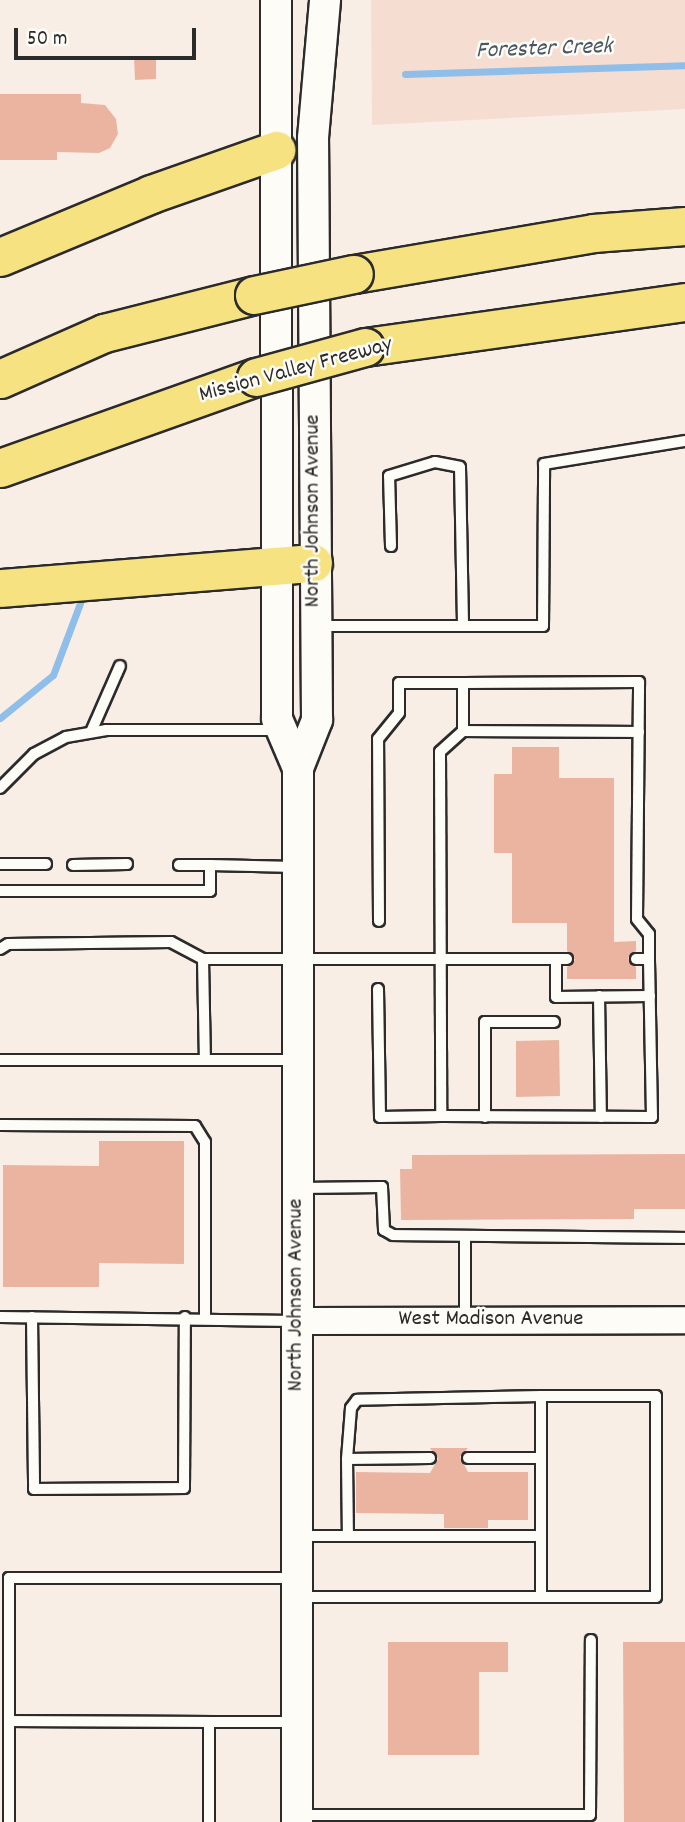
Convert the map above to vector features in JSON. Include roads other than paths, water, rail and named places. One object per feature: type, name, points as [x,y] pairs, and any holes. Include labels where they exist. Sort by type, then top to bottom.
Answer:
[{"type":"highway","points":[[0,257],[151,194],[276,150]]},
{"type":"highway","points":[[0,379],[104,333],[254,295],[354,274],[593,233],[685,226]]},
{"type":"highway","name":"Mission Valley Freeway","points":[[0,468],[256,377],[365,347],[685,302]]},
{"type":"highway","points":[[0,588],[313,563]]},
{"type":"main road","name":"North Johnson Avenue","points":[[276,0],[277,719],[298,768],[297,1818]]},
{"type":"main road","name":"North Johnson Avenue","points":[[298,768],[317,720],[313,563],[313,138],[326,0]]},
{"type":"street","name":"West Madison Avenue","points":[[297,1321],[685,1320]]},
{"type":"lane","points":[[314,626],[337,622],[543,626],[544,464],[685,441]]},
{"type":"lane","points":[[391,546],[389,476],[435,462],[460,467],[463,624]]},
{"type":"lane","points":[[91,733],[120,666]]},
{"type":"lane","points":[[378,989],[380,1116],[652,1117],[649,934],[636,919],[639,682],[399,683],[399,713],[378,739],[379,921]]},
{"type":"lane","points":[[463,683],[463,731]]},
{"type":"lane","points":[[0,788],[34,754],[66,737],[91,733],[283,730]]},
{"type":"lane","points":[[442,1116],[440,752],[463,731],[639,733]]},
{"type":"lane","points":[[0,864],[46,864]]},
{"type":"lane","points":[[73,864],[127,864]]},
{"type":"lane","points":[[179,864],[298,867]]},
{"type":"lane","points":[[0,891],[210,891],[210,865]]},
{"type":"lane","points":[[0,948],[8,944],[171,942],[203,959],[562,959],[556,997],[650,996]]},
{"type":"lane","points":[[203,959],[205,1059]]},
{"type":"lane","points":[[636,959],[649,959]]},
{"type":"lane","points":[[599,996],[601,1117]]},
{"type":"lane","points":[[485,1116],[485,1022],[554,1022]]},
{"type":"lane","points":[[0,1060],[297,1060]]},
{"type":"lane","points":[[0,1125],[195,1126],[205,1142],[205,1317]]},
{"type":"lane","points":[[297,1188],[382,1188],[384,1230],[412,1237],[685,1238]]},
{"type":"lane","points":[[466,1238],[466,1320]]},
{"type":"lane","points":[[0,1317],[205,1317],[297,1321]]},
{"type":"lane","points":[[32,1317],[34,1489],[184,1489],[184,1317]]},
{"type":"lane","points":[[541,1396],[541,1597]]},
{"type":"lane","points":[[9,1822],[9,1578],[541,1597],[656,1597],[656,1396],[357,1400],[351,1408],[347,1459],[348,1536]]},
{"type":"lane","points":[[347,1459],[430,1458]]},
{"type":"lane","points":[[468,1458],[541,1458]]},
{"type":"lane","points":[[297,1536],[541,1536]]},
{"type":"lane","points":[[297,1818],[590,1818],[591,1640]]},
{"type":"lane","points":[[9,1721],[297,1722]]},
{"type":"lane","points":[[209,1722],[209,1822]]},
{"type":"waterway","name":"Forester Creek","points":[[405,74],[685,65]]},
{"type":"waterway","points":[[0,718],[53,675],[80,603]]}]
